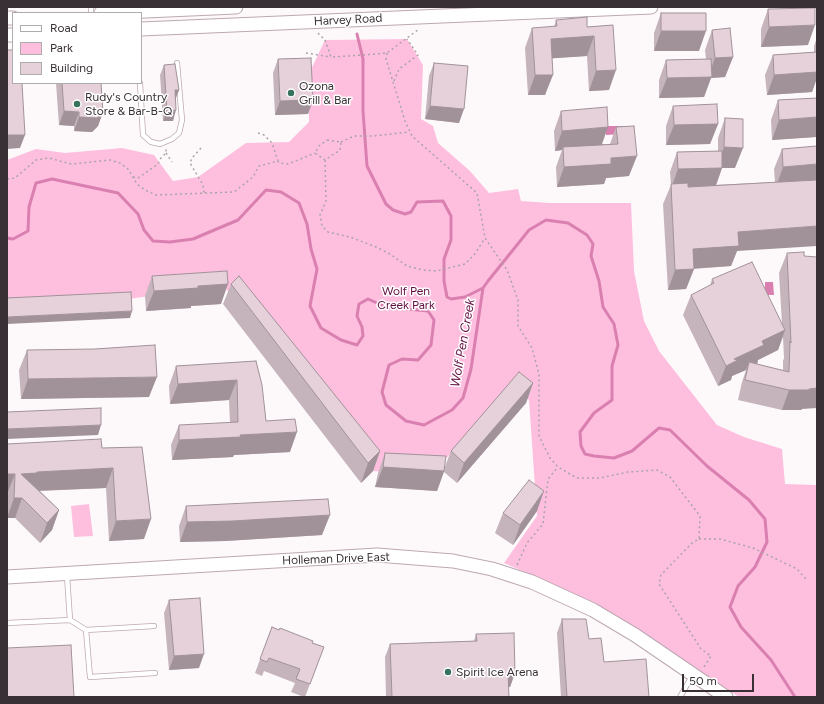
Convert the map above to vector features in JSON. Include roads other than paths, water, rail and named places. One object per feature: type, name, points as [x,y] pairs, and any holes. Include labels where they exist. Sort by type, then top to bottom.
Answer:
[{"type":"street","points":[[129,12],[236,7]]},
{"type":"street","name":"Harvey Road","points":[[142,29],[436,11],[651,7]]},
{"type":"street","points":[[142,20],[175,18],[185,10]]},
{"type":"street","name":"Holleman Drive East","points":[[7,578],[377,555],[453,561],[492,569],[532,582],[593,610],[635,635],[726,697]]},
{"type":"lane","points":[[140,84],[143,135],[151,142],[160,144],[166,142],[179,133],[182,120],[177,63]]},
{"type":"lane","points":[[67,574],[70,620]]},
{"type":"lane","points":[[7,623],[70,620],[86,630],[154,626]]},
{"type":"lane","points":[[86,630],[90,677],[155,673]]},
{"type":"lane","points":[[680,697],[695,676]]},
{"type":"waterway","points":[[357,34],[363,59],[363,111],[367,166],[386,204],[393,210],[405,214],[411,212],[417,202],[443,201],[451,216],[451,240],[444,259],[444,281],[447,297],[451,299],[465,297],[483,288]]},
{"type":"waterway","name":"Wolf Pen Creek","points":[[7,238],[13,239],[28,231],[29,207],[36,183],[52,179],[118,193],[138,214],[144,230],[153,241],[170,242],[193,239],[238,220],[266,190],[281,192],[299,203],[307,224],[311,249],[317,269],[310,306],[321,328],[341,340],[357,345],[363,336],[362,327],[357,316],[359,304],[368,299],[386,307],[428,311],[434,320],[431,345],[418,360],[402,359],[389,365],[382,392],[386,405],[406,421],[424,425],[452,410],[463,398],[471,369],[483,288],[529,230],[546,220],[568,223],[587,235],[593,244],[591,256],[599,281],[603,307],[614,324],[618,345],[612,366],[612,400],[594,413],[580,432],[581,446],[585,454],[614,458],[632,451],[659,428],[670,430],[707,466],[749,500],[765,519],[767,542],[755,567],[738,586],[730,607],[741,627],[771,660],[795,697]]},
{"type":"place","name":"Ozona Grill & Bar","points":[[291,93]]},
{"type":"place","name":"Rudy's Country Store & Bar-B-Q","points":[[77,104]]},
{"type":"place","name":"Spirit Ice Arena","points":[[448,672]]},
{"type":"park label","name":"Wolf Pen Creek Park","points":[[406,298]]}]
